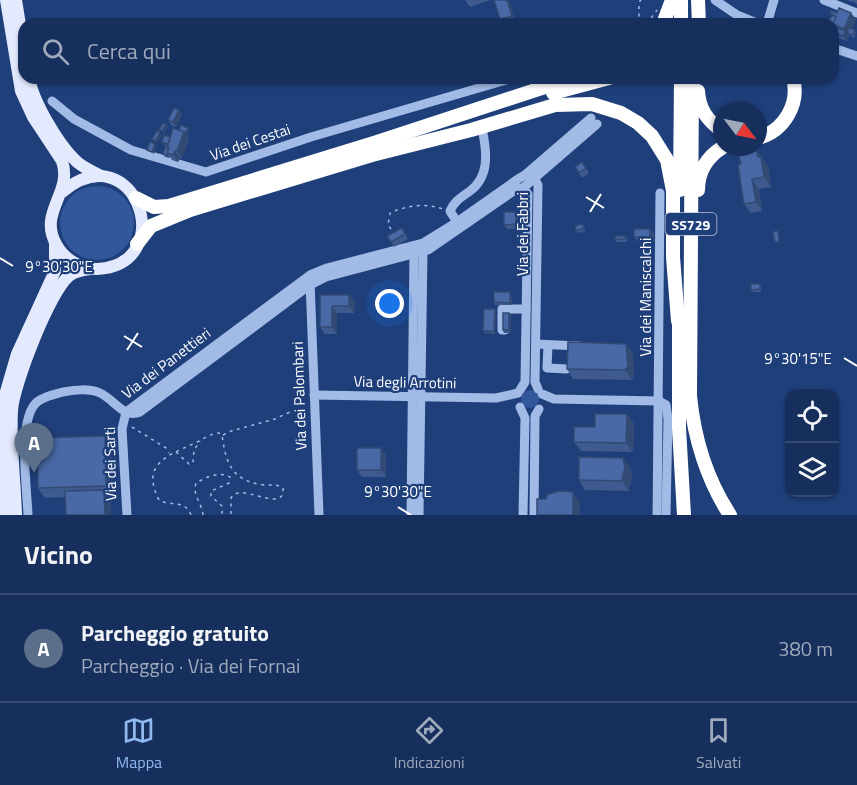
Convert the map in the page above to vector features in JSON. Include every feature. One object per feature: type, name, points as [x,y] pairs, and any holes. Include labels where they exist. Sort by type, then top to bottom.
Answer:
[{"type":"highway","points":[[665,18],[672,0]]},
{"type":"highway","points":[[681,0],[681,18]]},
{"type":"highway","points":[[693,18],[696,0]]},
{"type":"highway","points":[[696,0],[698,18]]},
{"type":"highway","points":[[137,244],[151,226],[176,215],[373,149],[555,84]]},
{"type":"highway","points":[[136,198],[154,207],[169,206],[373,149],[590,84]]},
{"type":"highway","name":"SS729","points":[[681,84],[678,359],[684,515]]},
{"type":"highway","name":"SS729","points":[[692,84],[689,370],[692,413],[701,451],[714,486],[730,515]]},
{"type":"highway","points":[[698,84],[702,110],[713,124]]},
{"type":"highway","points":[[767,134],[785,120],[793,103],[793,84]]},
{"type":"highway","points":[[373,149],[471,130],[555,105],[592,104],[621,113],[638,123],[652,136],[664,153],[670,169],[673,191],[673,257],[678,321]]},
{"type":"highway","points":[[690,276],[699,176],[707,161],[713,156]]},
{"type":"highway","points":[[680,451],[686,491],[693,515]]},
{"type":"highway","points":[[701,451],[735,515]]},
{"type":"main road","points":[[6,0],[18,73]]},
{"type":"main road","points":[[16,0],[19,18]]},
{"type":"main road","points":[[20,84],[33,117],[62,162],[65,171],[62,192]]},
{"type":"main road","points":[[6,512],[12,408],[24,364],[62,283],[77,271],[106,268],[130,255],[142,232],[143,220],[136,198],[122,184],[102,177],[74,160],[39,107],[30,84]]},
{"type":"main road","points":[[6,512],[2,491],[2,415],[5,395],[17,354],[55,271],[55,243],[51,230],[51,217],[55,203],[62,192],[74,183],[88,177],[102,177]]},
{"type":"main road","points":[[55,243],[65,256],[78,265],[93,269]]},
{"type":"street","points":[[715,0],[744,18]]},
{"type":"street","points":[[769,18],[774,0]]},
{"type":"street","points":[[824,0],[857,13]]},
{"type":"street","points":[[839,49],[856,52]]},
{"type":"street","name":"Via dei Cestai","points":[[52,100],[74,119],[131,150],[206,172],[311,137],[495,84]]},
{"type":"street","points":[[470,92],[475,106]]},
{"type":"street","points":[[530,177],[594,121]]},
{"type":"street","points":[[457,222],[450,211],[453,204],[478,184],[482,177],[486,161],[483,134]]},
{"type":"street","name":"Via dei Panettieri","points":[[126,412],[133,414],[140,412],[310,280],[432,248],[518,188],[523,188],[530,177]]},
{"type":"street","name":"Via dei Panettieri","points":[[418,250],[518,178],[530,177]]},
{"type":"street","name":"Via dei Fabbri","points":[[519,392],[525,382],[526,309],[532,290],[538,193],[538,185],[530,177]]},
{"type":"street","name":"Via dei Fabbri","points":[[523,188],[528,194],[536,344],[535,382],[540,391]]},
{"type":"street","name":"Via dei Maniscalchi","points":[[660,194],[659,401],[666,405],[668,419],[662,512]]},
{"type":"street","points":[[411,515],[416,397],[418,250]]},
{"type":"street","name":"Via dei Palombari","points":[[310,280],[319,515]]},
{"type":"street","points":[[526,309],[502,309],[502,330],[526,332]]},
{"type":"street","points":[[536,344],[594,347]]},
{"type":"street","points":[[548,345],[548,368],[567,369]]},
{"type":"street","points":[[496,398],[519,392],[528,386],[554,399],[659,401]]},
{"type":"street","points":[[28,515],[25,430],[30,413],[37,402],[61,392],[96,391],[126,412]]},
{"type":"street","points":[[534,515],[535,416],[540,407],[540,391]]},
{"type":"street","points":[[519,392],[519,406],[525,418],[523,515]]},
{"type":"street","name":"Via degli Arrotini","points":[[314,395],[496,398]]},
{"type":"street","points":[[416,397],[419,515]]},
{"type":"street","points":[[496,398],[519,406],[527,412],[554,399]]},
{"type":"street","name":"Via dei Sarti","points":[[126,412],[122,429],[126,515]]},
{"type":"path","points":[[639,18],[641,0]]},
{"type":"path","points":[[651,18],[657,10]]},
{"type":"path","points":[[391,229],[388,225],[390,213],[397,210],[430,205],[450,211]]},
{"type":"path","points":[[191,515],[189,508],[164,503],[159,500],[155,492],[152,483],[153,473],[169,453],[176,452],[214,433],[222,435],[275,419],[292,411],[303,411],[315,416]]},
{"type":"path","points":[[126,412],[132,428],[166,448],[169,453]]},
{"type":"path","points":[[222,435],[225,455],[237,475],[249,482],[279,486],[283,488],[284,493],[275,499],[239,492],[231,498],[231,515]]},
{"type":"path","points":[[176,452],[185,462],[193,463],[194,450],[200,441]]},
{"type":"path","points":[[203,515],[195,494],[196,483],[217,474],[224,474],[230,477],[229,483],[211,491],[211,496],[222,506],[222,515]]},
{"type":"shaded area","points":[[97,186],[118,192],[128,202],[134,223],[128,244],[118,254],[97,260],[76,254],[66,244],[60,223],[66,202],[76,192]]},
{"type":"shaded area","points":[[530,390],[536,393],[539,399],[536,405],[530,408],[524,405],[521,399],[524,393]]},
{"type":"building","points":[[494,0],[507,0],[512,16],[500,18]]},
{"type":"building","points":[[839,8],[851,13],[844,29],[839,27],[839,18],[835,18],[836,16],[830,13],[831,11],[837,13]]},
{"type":"building","points":[[849,28],[855,30],[853,35],[847,33]]},
{"type":"building","points":[[839,29],[845,31],[843,36],[839,34]]},
{"type":"building","points":[[174,108],[179,110],[173,122],[168,120]]},
{"type":"building","points":[[163,123],[166,124],[162,131],[159,130]]},
{"type":"building","points":[[181,125],[188,128],[185,134],[179,130]]},
{"type":"building","points":[[173,128],[184,132],[177,151],[173,155],[167,153],[169,148],[167,148]]},
{"type":"building","points":[[157,131],[160,133],[155,141],[152,139]]},
{"type":"building","points":[[164,135],[170,137],[168,144],[162,142]]},
{"type":"building","points":[[150,142],[155,144],[152,152],[147,150]]},
{"type":"building","points":[[166,145],[168,146],[168,156],[163,154]]},
{"type":"building","points":[[739,156],[761,157],[764,177],[752,179],[756,202],[744,204],[738,165],[741,164]]},
{"type":"building","points":[[582,162],[586,168],[579,173],[575,167]]},
{"type":"building","points":[[504,212],[516,212],[516,224],[504,225]]},
{"type":"building","points":[[582,224],[584,228],[576,231],[575,226]]},
{"type":"building","points":[[402,228],[405,234],[391,242],[387,236]]},
{"type":"building","points":[[634,229],[650,229],[650,237],[634,237]]},
{"type":"building","points":[[778,231],[779,242],[775,242],[773,232]]},
{"type":"building","points":[[615,236],[625,236],[625,239],[615,239]]},
{"type":"building","points":[[751,284],[760,284],[760,289],[751,290]]},
{"type":"building","points":[[494,292],[510,292],[510,303],[494,302]]},
{"type":"building","points":[[320,295],[349,295],[349,306],[332,306],[332,327],[320,327]]},
{"type":"building","points":[[484,309],[495,309],[494,331],[483,331]]},
{"type":"building","points":[[503,313],[509,313],[509,330],[503,330]]},
{"type":"building","points":[[568,342],[626,344],[628,366],[625,370],[567,369]]},
{"type":"building","points":[[595,414],[627,414],[626,443],[574,442],[574,427],[595,427]]},
{"type":"building","points":[[105,436],[106,486],[38,488],[37,438]]},
{"type":"building","points":[[357,448],[381,448],[381,470],[357,470]]},
{"type":"building","points":[[579,457],[623,458],[625,467],[622,481],[579,480]]},
{"type":"building","points":[[104,490],[105,515],[66,515],[65,491]]},
{"type":"building","points":[[558,491],[573,492],[573,515],[537,515],[537,499],[546,499],[547,495]]},
{"type":"place","name":"Parcheggio gratuito","points":[[34,473]]}]
